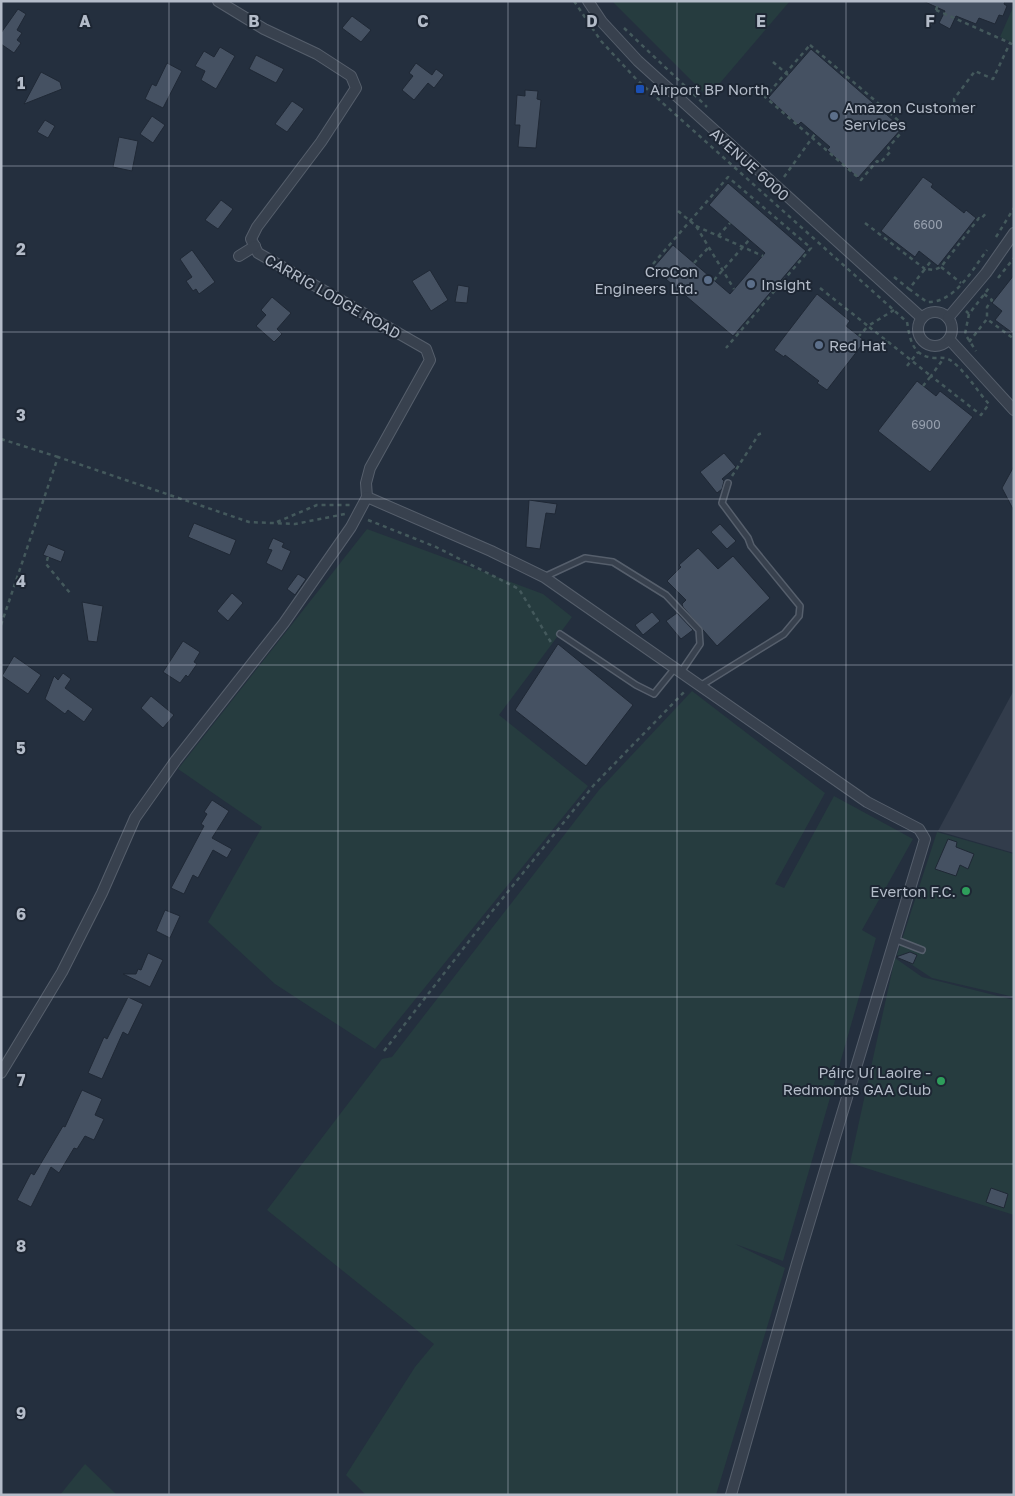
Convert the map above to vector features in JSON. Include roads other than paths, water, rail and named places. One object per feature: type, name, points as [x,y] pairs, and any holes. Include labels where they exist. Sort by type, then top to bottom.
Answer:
[{"type":"street","name":"CARRIG LODGE ROAD","points":[[218,1],[264,29],[317,54],[351,76],[356,88],[321,142],[257,227],[251,239],[258,253],[426,349],[430,360],[370,468],[366,483],[367,497]]},
{"type":"street","name":"AVENUE 6000","points":[[588,1],[602,22],[638,61],[922,318]]},
{"type":"street","points":[[948,318],[986,273],[1014,233]]},
{"type":"street","points":[[239,256],[255,246]]},
{"type":"street","points":[[938,312],[948,318],[952,328],[949,339],[940,346],[925,342],[919,334],[922,318],[927,314],[938,312]]},
{"type":"street","points":[[949,339],[1014,410]]},
{"type":"street","points":[[1,1073],[62,972],[102,893],[136,818],[176,760],[284,623],[329,560],[367,497],[491,551],[544,577],[867,802],[919,829],[923,834],[925,844],[893,939],[731,1495]]},
{"type":"lane","points":[[697,684],[784,634],[799,616],[800,606],[751,546],[748,538],[722,503],[728,483]]},
{"type":"lane","points":[[544,577],[585,558],[613,562],[666,595],[699,630],[700,644],[654,694],[560,634]]},
{"type":"lane","points":[[893,939],[922,950]]},
{"type":"place","name":"Airport BP North","points":[[640,89]]},
{"type":"place","name":"Amazon Customer Services","points":[[834,116]]},
{"type":"place","name":"CroCon Engineers Ltd.","points":[[708,280]]},
{"type":"place","name":"Insight","points":[[751,284]]},
{"type":"place","name":"Red Hat","points":[[819,345]]},
{"type":"place","name":"Everton F.C.","points":[[966,891]]},
{"type":"place","name":"Páirc Uí Laoire - Redmonds GAA Club","points":[[941,1081]]}]
